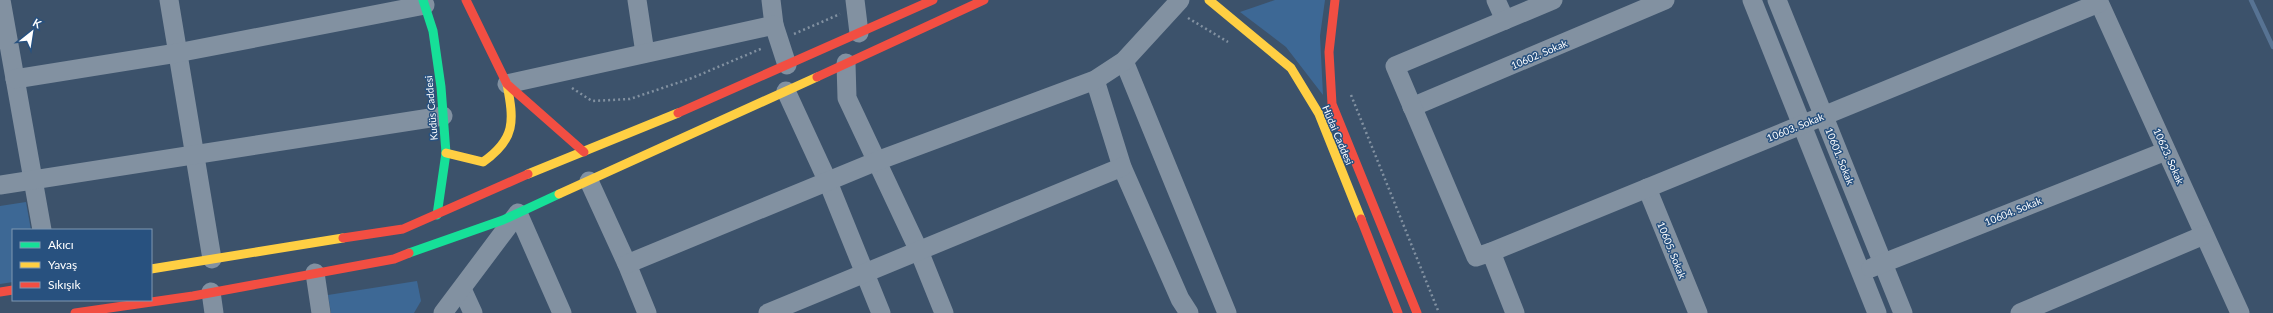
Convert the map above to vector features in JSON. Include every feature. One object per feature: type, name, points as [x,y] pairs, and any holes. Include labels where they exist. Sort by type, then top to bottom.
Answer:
[{"type":"street","points":[[1,0],[42,229]]},
{"type":"street","points":[[169,0],[212,259]]},
{"type":"street","points":[[446,153],[483,162],[497,154],[506,142],[514,120],[507,84],[466,0]]},
{"type":"street","points":[[637,0],[645,54]]},
{"type":"street","points":[[771,0],[776,33],[787,65]]},
{"type":"street","points":[[152,269],[403,230],[529,173],[635,132],[933,0]]},
{"type":"street","points":[[75,313],[104,311],[394,259],[518,213],[984,0]]},
{"type":"street","name":"Hüdai Caddesi","points":[[1209,0],[1291,68],[1319,114],[1398,313]]},
{"type":"street","name":"Hüdai Caddesi","points":[[1335,0],[1329,52],[1332,104],[1416,313]]},
{"type":"street","points":[[1496,0],[1505,20]]},
{"type":"street","points":[[1412,107],[1395,66],[1553,0]]},
{"type":"street","name":"10602. Sokak","points":[[1412,107],[1665,0]]},
{"type":"street","points":[[1752,0],[1877,313]]},
{"type":"street","name":"10601. Sokak","points":[[1777,0],[1903,313]]},
{"type":"street","name":"10603. Sokak","points":[[1412,107],[1476,257],[2099,1]]},
{"type":"street","name":"10623. Sokak","points":[[2099,1],[2240,313]]},
{"type":"street","points":[[15,79],[177,53],[424,3]]},
{"type":"street","name":"Kudüs Caddesi","points":[[424,3],[433,31],[446,153],[437,214]]},
{"type":"street","points":[[856,4],[859,33]]},
{"type":"street","points":[[627,264],[877,161],[1095,80],[1124,61],[1176,4]]},
{"type":"street","points":[[507,84],[645,54],[776,33]]},
{"type":"street","points":[[1124,61],[1227,313]]},
{"type":"street","points":[[846,63],[847,98],[919,251],[944,313]]},
{"type":"street","points":[[1095,80],[1122,167],[1180,299],[1189,313]]},
{"type":"street","points":[[507,84],[584,152]]},
{"type":"street","points":[[786,90],[828,182],[881,313]]},
{"type":"street","points":[[0,185],[443,116]]},
{"type":"street","name":"10604. Sokak","points":[[1860,272],[2166,151]]},
{"type":"street","points":[[768,313],[1122,167]]},
{"type":"street","points":[[589,181],[627,264],[647,313]]},
{"type":"street","name":"10605. Sokak","points":[[1646,188],[1698,313]]},
{"type":"street","points":[[443,313],[518,213]]},
{"type":"street","points":[[518,213],[562,313]]},
{"type":"street","points":[[2020,313],[2204,235]]},
{"type":"street","points":[[1491,252],[1515,313]]},
{"type":"street","points":[[315,274],[321,313]]},
{"type":"street","points":[[462,288],[473,313]]},
{"type":"street","points":[[0,292],[12,290]]},
{"type":"street","points":[[211,292],[214,313]]},
{"type":"path","points":[[572,87],[592,101],[630,99],[692,78],[776,33],[856,4]]},
{"type":"path","points":[[1176,4],[1231,44]]},
{"type":"path","points":[[1349,88],[1439,313]]},
{"type":"shaded area","points":[[1275,0],[1325,0],[1320,36],[1323,95],[1286,47],[1240,12]]},
{"type":"shaded area","points":[[26,202],[31,229],[12,229],[12,282],[0,284],[0,206]]},
{"type":"shaded area","points":[[417,281],[421,301],[414,313],[331,313],[328,295]]},
{"type":"waterway","points":[[2251,0],[2273,47]]},
{"type":"traffic: fast","points":[[423,0],[433,31],[441,87],[446,153],[437,215]]},
{"type":"traffic: fast","points":[[409,253],[503,220],[559,194]]},
{"type":"traffic: slow","points":[[1209,0],[1291,68],[1319,114],[1361,219]]},
{"type":"traffic: slow","points":[[559,194],[817,77]]},
{"type":"traffic: slow","points":[[446,153],[483,162],[494,154],[502,145],[507,137],[511,119],[507,84]]},
{"type":"traffic: slow","points":[[528,174],[678,113]]},
{"type":"traffic: slow","points":[[152,269],[343,238]]},
{"type":"traffic: jam","points":[[466,0],[507,84],[584,152]]},
{"type":"traffic: jam","points":[[678,113],[933,0]]},
{"type":"traffic: jam","points":[[817,77],[984,0]]},
{"type":"traffic: jam","points":[[1335,0],[1329,52],[1332,104],[1417,313]]},
{"type":"traffic: jam","points":[[343,238],[403,229],[528,174]]},
{"type":"traffic: jam","points":[[1361,219],[1398,313]]},
{"type":"traffic: jam","points":[[75,313],[193,296],[394,259],[409,253]]},
{"type":"traffic: jam","points":[[0,292],[12,290]]}]
